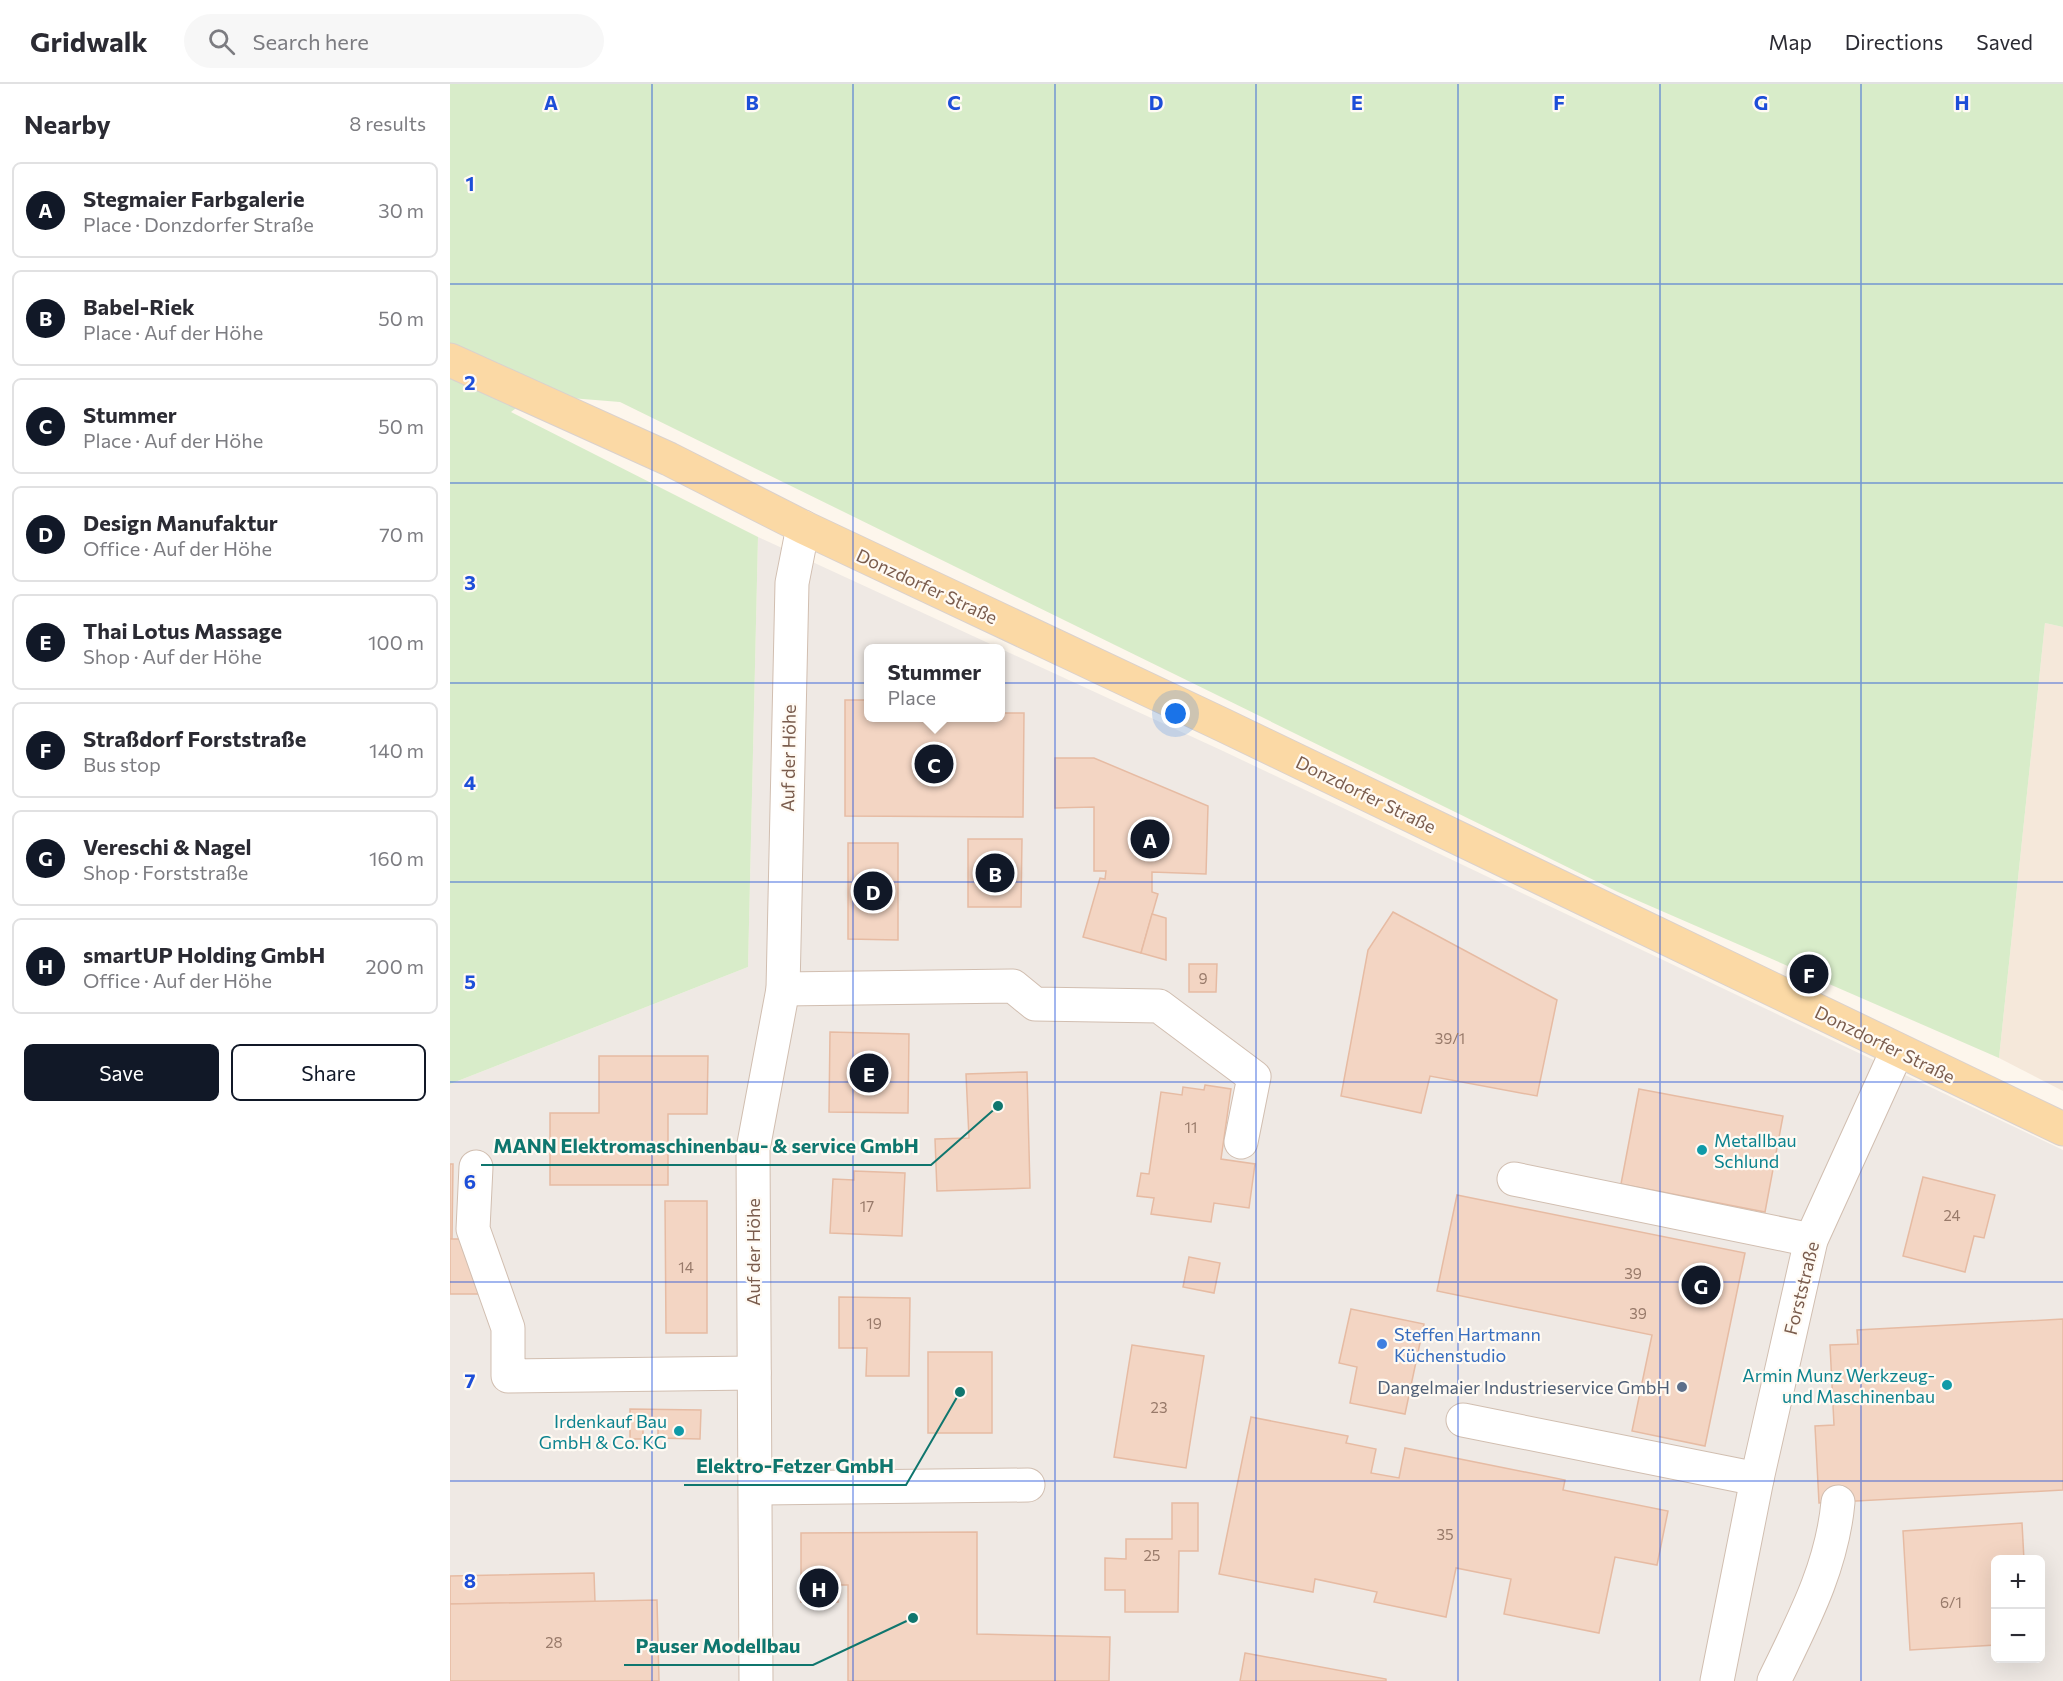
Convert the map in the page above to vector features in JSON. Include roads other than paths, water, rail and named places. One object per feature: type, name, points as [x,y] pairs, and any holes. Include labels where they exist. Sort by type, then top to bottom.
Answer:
[{"type":"main road","name":"Donzdorfer Straße","points":[[450,360],[669,459],[803,527],[1233,730],[2063,1129]]},
{"type":"street","name":"Auf der Höhe","points":[[756,1681],[753,1149],[783,989],[792,583],[803,527]]},
{"type":"street","points":[[783,989],[1013,986],[1035,1004],[1159,1006],[1254,1077],[1241,1142]]},
{"type":"street","name":"Forststraße","points":[[1717,1681],[1757,1479],[1811,1240],[1897,1051]]},
{"type":"street","points":[[476,1167],[473,1229],[508,1328],[508,1376],[754,1373]]},
{"type":"street","points":[[1514,1179],[1811,1240]]},
{"type":"street","points":[[1463,1420],[1757,1479]]},
{"type":"street","points":[[756,1488],[1028,1485]]},
{"type":"street","points":[[1774,1681],[1814,1598],[1828,1562],[1836,1531],[1838,1502]]},
{"type":"place","name":"Stummer","points":[[934,764]]},
{"type":"place","name":"Stegmaier Farbgalerie","points":[[1150,839]]},
{"type":"place","name":"Babel-Riek","points":[[995,873]]},
{"type":"place","name":"Design Manufaktur","points":[[873,891]]},
{"type":"place","name":"Straßdorf Forststraße","points":[[1809,974]]},
{"type":"place","name":"Thai Lotus Massage","points":[[869,1073]]},
{"type":"place","name":"MANN Elektromaschinenbau- & service GmbH","points":[[998,1106]]},
{"type":"place","name":"Metallbau Schlund","points":[[1702,1150]]},
{"type":"place","name":"Vereschi & Nagel","points":[[1701,1285]]},
{"type":"place","name":"Steffen Hartmann Küchenstudio","points":[[1382,1344]]},
{"type":"place","name":"Armin Munz Werkzeug- und Maschinenbau","points":[[1947,1385]]},
{"type":"place","name":"Dangelmaier Industrieservice GmbH","points":[[1682,1387]]},
{"type":"place","name":"Elektro-Fetzer GmbH","points":[[960,1392]]},
{"type":"place","name":"Irdenkauf Bau GmbH & Co. KG","points":[[679,1431]]},
{"type":"place","name":"smartUP Holding GmbH","points":[[819,1588]]},
{"type":"place","name":"Pauser Modellbau","points":[[913,1618]]}]
